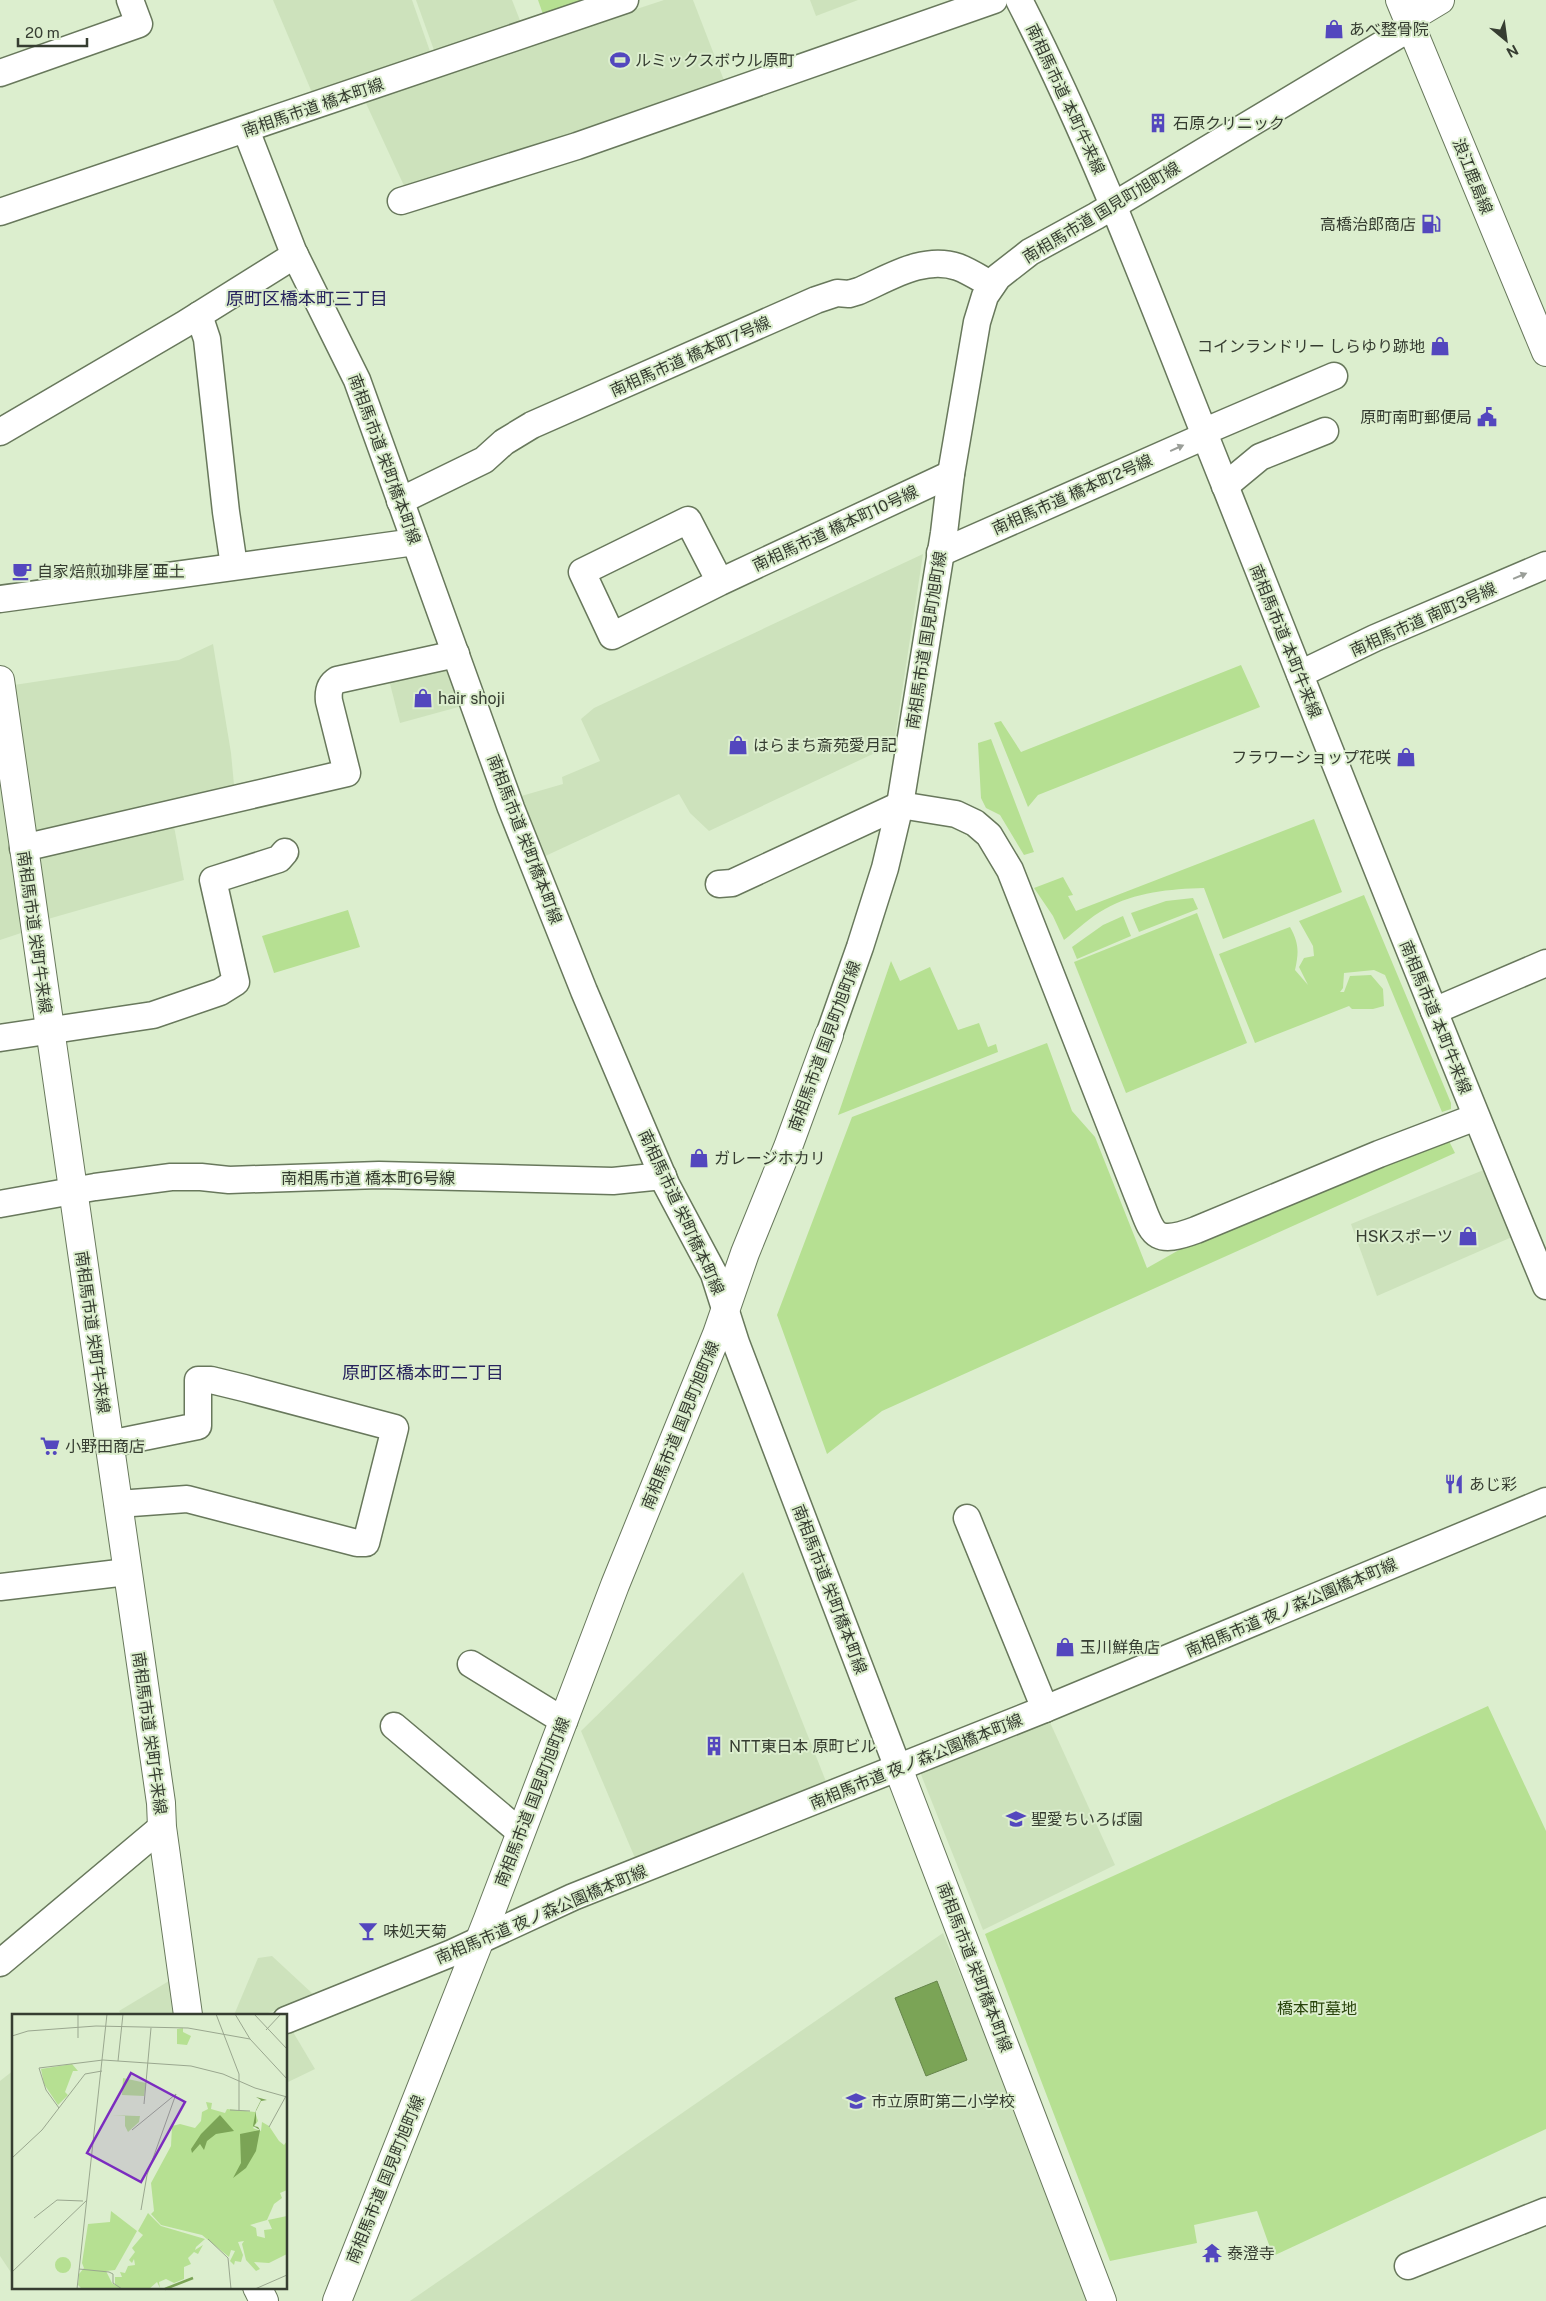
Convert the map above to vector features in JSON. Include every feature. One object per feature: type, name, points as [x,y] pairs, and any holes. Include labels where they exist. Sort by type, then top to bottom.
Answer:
[{"type":"street","points":[[0,73],[139,24],[130,0]]},
{"type":"street","name":"南相馬市道 橋本町線","points":[[0,212],[625,0]]},
{"type":"street","points":[[401,201],[577,146],[994,0]]},
{"type":"street","name":"南相馬市道 本町牛来線","points":[[1019,0],[1057,74],[1114,204],[1476,1117],[1546,1286]]},
{"type":"street","name":"南相馬市道 国見町旭町線","points":[[337,2301],[480,1939],[615,1586],[725,1309],[860,947],[885,868],[900,805],[951,474],[977,322],[985,296],[1006,270],[1030,252],[1398,35],[1405,12],[1420,12],[1440,0]]},
{"type":"street","name":"浪江鹿島線","points":[[1405,12],[1546,352]]},
{"type":"street","name":"南相馬市道 栄町橋本町線","points":[[246,130],[295,255],[357,380],[511,808],[584,990],[664,1176],[714,1274],[743,1362],[1102,2301]]},
{"type":"street","points":[[0,432],[198,316],[295,255]]},
{"type":"street","name":"南相馬市道 橋本町7号線","points":[[400,501],[484,460],[504,442],[532,425],[816,300],[837,293],[849,294],[922,264],[939,263],[958,267],[992,285]]},
{"type":"street","points":[[198,316],[207,339],[226,512],[234,566]]},
{"type":"street","name":"南相馬市道 橋本町2号線","points":[[940,553],[1334,376]]},
{"type":"street","points":[[1225,486],[1260,457],[1325,431]]},
{"type":"street","name":"南相馬市道 橋本町10号線","points":[[720,582],[688,520],[582,572],[612,636],[720,582],[951,474]]},
{"type":"street","points":[[0,599],[415,542]]},
{"type":"street","name":"南相馬市道 南町3号線","points":[[1300,674],[1375,638],[1546,565]]},
{"type":"street","points":[[23,848],[347,773],[329,701],[328,694],[332,684],[337,680],[456,654]]},
{"type":"street","name":"南相馬市道 栄町牛来線","points":[[0,680],[160,1794],[162,1827],[188,2014]]},
{"type":"street","points":[[719,884],[732,883],[900,805],[956,814],[990,834],[1001,852],[1151,1229],[1158,1236],[1167,1239],[1196,1230],[1385,1152],[1476,1117]]},
{"type":"street","points":[[0,1038],[153,1015],[220,992],[236,982],[213,880],[279,859],[285,852]]},
{"type":"street","points":[[1434,1011],[1546,963]]},
{"type":"street","name":"南相馬市道 橋本町6号線","points":[[0,1204],[74,1190],[171,1177],[229,1180],[379,1175],[613,1181],[664,1176]]},
{"type":"street","points":[[109,1444],[198,1426],[198,1380],[211,1380],[244,1388],[395,1428],[366,1543],[357,1544],[187,1499],[118,1504]]},
{"type":"street","name":"南相馬市道 夜ノ森公園橋本町線","points":[[288,2019],[452,1953],[565,1900],[1045,1709],[1546,1501]]},
{"type":"street","points":[[967,1518],[1045,1709]]},
{"type":"street","points":[[0,1587],[127,1572]]},
{"type":"street","points":[[471,1664],[564,1722]]},
{"type":"street","points":[[394,1726],[520,1832]]},
{"type":"street","points":[[0,1963],[162,1827]]},
{"type":"street","points":[[1408,2266],[1546,2211]]},
{"type":"street","points":[[258,2288],[264,2301]]},
{"type":"shaded area","points":[[273,0],[412,0],[432,57],[313,95]]},
{"type":"shaded area","points":[[416,0],[512,0],[521,23],[435,53]]},
{"type":"shaded area","points":[[664,0],[693,0],[725,83],[406,190],[364,99]]},
{"type":"shaded area","points":[[810,0],[858,0],[816,16]]},
{"type":"shaded area","points":[[923,554],[894,744],[709,831],[690,813],[679,794],[541,858],[518,797],[563,784],[562,777],[600,761],[581,719],[594,708]]},
{"type":"shaded area","points":[[213,644],[231,753],[234,785],[231,792],[34,832],[14,685],[179,660]]},
{"type":"shaded area","points":[[448,664],[462,706],[400,723],[388,676]]},
{"type":"shaded area","points":[[0,775],[21,933],[0,940]]},
{"type":"shaded area","points":[[173,821],[184,880],[48,919],[45,915],[37,854]]},
{"type":"shaded area","points":[[1486,1169],[1512,1237],[1377,1296],[1351,1224]]},
{"type":"shaded area","points":[[743,1572],[827,1784],[635,1858],[581,1731]]},
{"type":"shaded area","name":"聖愛ちいろば園","points":[[1048,1718],[1115,1865],[983,1930],[920,1772]]},
{"type":"shaded area","name":"市立原町第二小学校","points":[[943,1933],[996,2062],[1087,2301],[410,2301]]},
{"type":"shaded area","points":[[272,1956],[314,1995],[266,2014],[234,2014],[258,1958]]},
{"type":"shaded area","points":[[169,1981],[174,2014],[121,2014],[119,2011]]},
{"type":"shaded area","points":[[937,1981],[967,2060],[926,2076],[895,1998]]},
{"type":"shaded area","points":[[293,2032],[315,2069],[288,2082],[288,2033]]},
{"type":"shaded area","points":[[12,2072],[12,2274],[0,2256],[0,2081]]},
{"type":"green space","points":[[538,0],[581,0],[582,4],[544,17]]},
{"type":"green space","points":[[1241,665],[1260,707],[1038,795],[1028,807],[994,723],[1001,721],[1021,752]]},
{"type":"green space","points":[[991,739],[1034,852],[1024,855],[1000,815],[986,808],[981,798],[978,743]]},
{"type":"green space","points":[[1314,819],[1342,892],[1223,939],[1204,888],[1178,889],[1141,895],[1116,903],[1099,912],[1064,940],[1053,916],[1034,888],[1063,877],[1073,895],[1068,896],[1076,911]]},
{"type":"green space","points":[[1364,895],[1451,1103],[1451,1109],[1442,1112],[1385,975],[1374,970],[1344,973],[1343,988],[1340,992],[1344,992],[1350,976],[1371,975],[1383,989],[1384,1006],[1373,1009],[1352,1009],[1349,1006],[1255,1043],[1219,954],[1290,927],[1297,948],[1295,970],[1308,985],[1299,967],[1304,958],[1314,956],[1313,946],[1299,921]]},
{"type":"green space","points":[[1193,898],[1198,909],[1139,932],[1131,913],[1166,901]]},
{"type":"green space","points":[[348,910],[360,947],[274,973],[262,936]]},
{"type":"green space","points":[[1197,913],[1247,1043],[1126,1093],[1074,962]]},
{"type":"green space","points":[[1123,916],[1131,936],[1077,959],[1072,947],[1103,925]]},
{"type":"green space","points":[[891,961],[900,981],[930,967],[958,1030],[979,1023],[988,1047],[996,1044],[998,1052],[838,1115]]},
{"type":"green space","points":[[1047,1043],[1072,1111],[1095,1137],[1147,1268],[1195,1241],[1449,1141],[1455,1153],[882,1411],[827,1454],[777,1315],[852,1117]]},
{"type":"green space","name":"橋本町墓地","points":[[1488,1706],[1546,1831],[1546,2129],[1273,2256],[1257,2211],[1194,2225],[1197,2243],[1110,2261],[985,1934]]},
{"type":"place","name":"あべ整骨院","points":[[1334,29]]},
{"type":"place","name":"ルミックスボウル原町","points":[[620,60]]},
{"type":"place","name":"石原クリニック","points":[[1158,123]]},
{"type":"place","name":"高橋治郎商店","points":[[1431,224]]},
{"type":"place","name":"コインランドリー しらゆり跡地","points":[[1440,346]]},
{"type":"place","name":"原町南町郵便局","points":[[1487,417]]},
{"type":"place","name":"自家焙煎珈琲屋 亜土","points":[[22,571]]},
{"type":"place","name":"hair shoji","points":[[423,698]]},
{"type":"place","name":"はらまち斎苑愛月記","points":[[738,745]]},
{"type":"place","name":"フラワーショップ花咲","points":[[1406,757]]},
{"type":"place","name":"ガレージホカリ","points":[[699,1158]]},
{"type":"place","name":"HSKスポーツ","points":[[1468,1236]]},
{"type":"place","name":"小野田商店","points":[[50,1446]]},
{"type":"place","name":"あじ彩","points":[[1454,1484]]},
{"type":"place","name":"玉川鮮魚店","points":[[1065,1647]]},
{"type":"place","name":"NTT東日本 原町ビル","points":[[714,1746]]},
{"type":"place","name":"聖愛ちいろば園","points":[[1016,1819]]},
{"type":"place","name":"味処天菊","points":[[368,1931]]},
{"type":"place","name":"市立原町第二小学校","points":[[856,2101]]},
{"type":"place","name":"泰澄寺","points":[[1212,2253]]},
{"type":"district","name":"原町区橋本町三丁目","points":[[307,299]]},
{"type":"district","name":"原町区橋本町二丁目","points":[[423,1373]]}]
